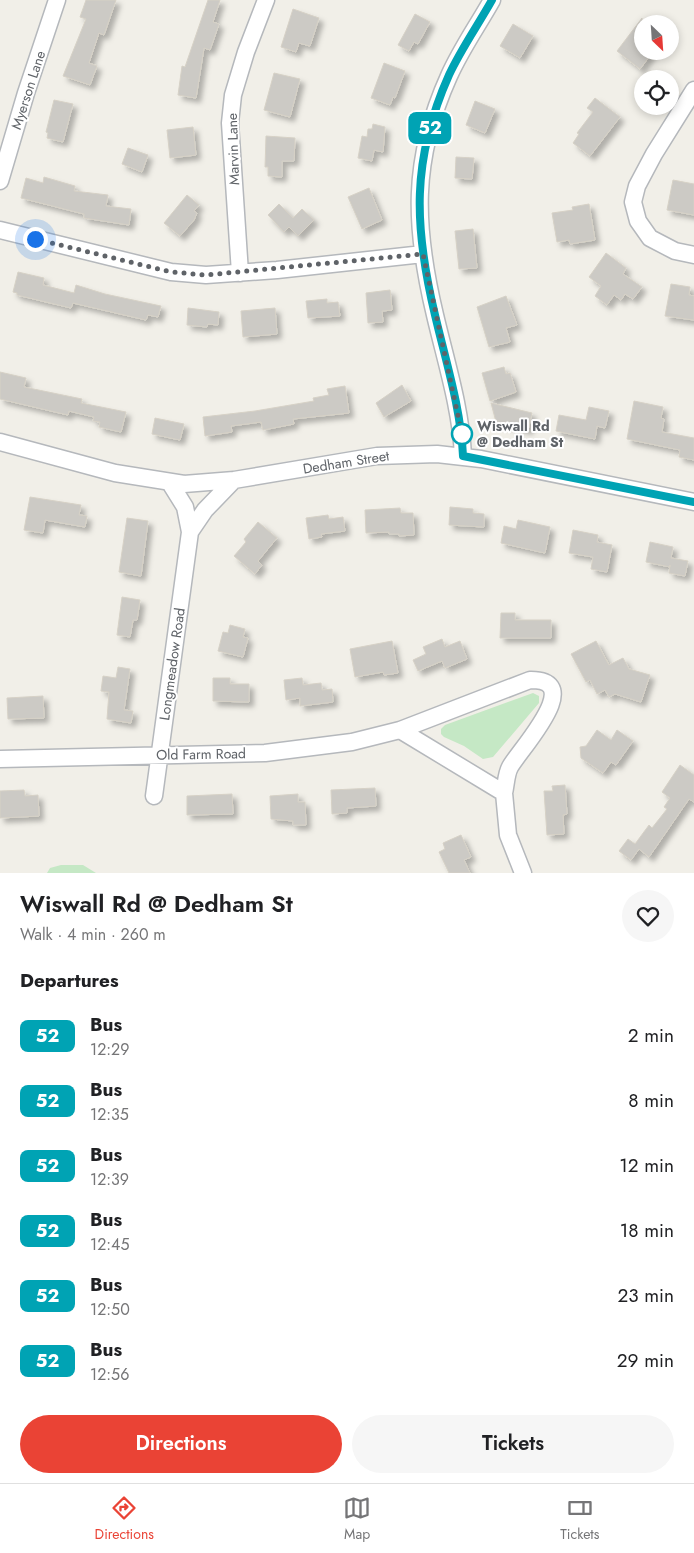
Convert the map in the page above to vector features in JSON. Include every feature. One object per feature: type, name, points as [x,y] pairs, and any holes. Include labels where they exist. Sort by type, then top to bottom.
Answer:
[{"type":"street","name":"Myerson Lane","points":[[0,181],[26,93],[57,0]]},
{"type":"street","name":"Marvin Lane","points":[[240,273],[230,123],[233,95],[246,52],[266,0]]},
{"type":"street","points":[[463,456],[459,415],[423,254],[419,188],[425,142],[449,75],[492,0]]},
{"type":"street","points":[[694,90],[654,154],[637,186],[633,202],[638,221],[650,238],[675,252],[694,255]]},
{"type":"street","points":[[0,230],[171,272],[206,275],[423,254]]},
{"type":"street","name":"Dedham Street","points":[[0,442],[115,473],[170,483],[204,484],[377,456],[422,453],[463,456],[694,502]]},
{"type":"street","name":"Longmeadow Road","points":[[190,532],[205,510],[234,480]]},
{"type":"street","name":"Longmeadow Road","points":[[154,796],[190,532],[185,507],[170,483]]},
{"type":"street","name":"Old Farm Road","points":[[0,759],[265,753],[352,742],[400,730],[530,680],[540,680],[549,685],[553,695],[550,711],[509,768],[504,793],[508,835],[523,873]]},
{"type":"street","points":[[400,730],[504,793]]},
{"type":"green space","points":[[533,693],[539,696],[539,703],[493,757],[483,759],[441,734],[441,729],[445,725]]},
{"type":"green space","points":[[61,865],[83,865],[96,873],[47,873],[50,868]]},
{"type":"building","points":[[86,0],[116,0],[104,35],[99,33],[89,63],[97,66],[90,85],[63,76],[86,19],[80,17]]},
{"type":"building","points":[[208,0],[220,0],[213,22],[219,24],[210,50],[204,48],[196,98],[178,95],[182,66],[185,67]]},
{"type":"building","points":[[293,9],[319,18],[310,46],[299,43],[296,52],[281,47]]},
{"type":"building","points":[[415,14],[430,22],[418,44],[414,42],[409,51],[398,45]]},
{"type":"building","points":[[513,24],[533,36],[520,58],[500,46]]},
{"type":"building","points":[[634,29],[634,60],[647,60],[640,69],[617,51]]},
{"type":"building","points":[[384,63],[405,71],[395,98],[393,97],[390,105],[371,98]]},
{"type":"building","points":[[274,73],[300,79],[290,117],[264,110]]},
{"type":"building","points":[[595,98],[620,117],[590,156],[573,143],[579,134],[577,133],[593,112],[587,108]]},
{"type":"building","points":[[54,100],[73,104],[63,142],[47,138],[48,133],[46,132]]},
{"type":"building","points":[[475,101],[495,109],[485,133],[466,125]]},
{"type":"building","points":[[373,124],[385,127],[383,152],[374,150],[372,161],[358,158],[362,136],[367,137],[368,129],[372,129]]},
{"type":"building","points":[[193,127],[196,155],[170,158],[167,130]]},
{"type":"building","points":[[266,136],[295,138],[294,161],[282,161],[282,177],[268,176],[268,167],[265,167]]},
{"type":"building","points":[[128,148],[148,155],[142,172],[122,164]]},
{"type":"building","points":[[456,157],[474,158],[472,179],[455,178]]},
{"type":"building","points":[[44,177],[75,186],[74,191],[108,195],[106,206],[131,209],[129,225],[84,218],[84,214],[21,198],[26,178],[43,183]]},
{"type":"building","points":[[673,180],[694,184],[694,215],[667,210]]},
{"type":"building","points":[[369,188],[382,220],[362,229],[348,197]]},
{"type":"building","points":[[187,195],[199,205],[194,211],[197,213],[194,220],[180,236],[164,223]]},
{"type":"building","points":[[279,204],[293,218],[302,209],[314,220],[298,236],[289,227],[284,232],[268,215]]},
{"type":"building","points":[[589,204],[595,240],[570,244],[569,240],[557,242],[552,213],[573,210],[572,207]]},
{"type":"building","points":[[473,229],[477,268],[459,269],[455,231]]},
{"type":"building","points":[[606,253],[626,268],[623,274],[642,287],[633,299],[625,294],[621,300],[614,295],[607,305],[595,296],[601,286],[589,277]]},
{"type":"building","points":[[18,272],[44,278],[43,285],[74,293],[76,285],[105,294],[161,306],[158,317],[148,315],[146,320],[73,303],[71,308],[17,295],[17,293],[13,292]]},
{"type":"building","points":[[671,284],[690,287],[689,295],[694,296],[694,320],[665,316]]},
{"type":"building","points":[[390,290],[392,310],[382,311],[383,322],[368,323],[366,293]]},
{"type":"building","points":[[506,296],[517,325],[506,328],[510,342],[489,347],[477,307]]},
{"type":"building","points":[[327,299],[327,303],[338,302],[340,316],[308,318],[306,301]]},
{"type":"building","points":[[188,308],[219,312],[218,325],[208,324],[207,327],[187,325]]},
{"type":"building","points":[[275,308],[277,334],[243,337],[241,311]]},
{"type":"building","points":[[504,367],[506,374],[510,373],[516,392],[490,401],[482,373]]},
{"type":"building","points":[[0,372],[26,378],[24,387],[82,399],[81,403],[126,412],[121,432],[99,427],[100,422],[93,421],[94,417],[69,411],[68,415],[0,399]]},
{"type":"building","points":[[402,385],[411,401],[384,417],[376,403]]},
{"type":"building","points":[[345,386],[349,413],[293,419],[294,424],[263,430],[261,422],[231,426],[232,432],[205,436],[203,417],[314,401],[313,398],[329,395],[327,389]]},
{"type":"building","points":[[634,401],[663,407],[661,418],[664,419],[662,432],[694,438],[694,460],[679,457],[680,450],[627,439]]},
{"type":"building","points":[[491,403],[532,413],[528,430],[496,422]]},
{"type":"building","points":[[589,407],[609,411],[605,428],[597,426],[595,439],[556,431],[559,415],[586,420]]},
{"type":"building","points":[[155,418],[184,424],[180,440],[152,434]]},
{"type":"building","points":[[30,497],[81,505],[79,515],[87,516],[85,527],[45,520],[43,533],[24,530]]},
{"type":"building","points":[[450,507],[473,509],[473,513],[484,514],[484,527],[449,525]]},
{"type":"building","points":[[400,508],[401,513],[413,513],[414,535],[399,536],[399,534],[389,534],[389,532],[366,533],[365,510]]},
{"type":"building","points":[[328,515],[329,519],[343,517],[345,531],[321,534],[322,537],[309,539],[306,518]]},
{"type":"building","points":[[127,518],[148,521],[141,576],[119,572]]},
{"type":"building","points":[[518,520],[550,527],[545,553],[501,543],[504,526],[516,529]]},
{"type":"building","points":[[258,522],[277,538],[258,561],[262,565],[255,574],[234,556],[246,542],[244,539]]},
{"type":"building","points":[[573,530],[598,535],[597,542],[612,545],[607,572],[591,569],[593,557],[569,553]]},
{"type":"building","points":[[650,542],[673,547],[671,558],[688,561],[685,576],[669,573],[670,567],[646,562]]},
{"type":"building","points":[[122,597],[140,600],[137,620],[133,620],[130,637],[117,635]]},
{"type":"building","points":[[501,613],[515,613],[515,620],[551,620],[551,638],[500,638]]},
{"type":"building","points":[[230,625],[245,629],[243,637],[248,638],[243,657],[218,651],[223,632],[228,633]]},
{"type":"building","points":[[442,639],[445,647],[460,641],[467,659],[445,668],[442,661],[418,671],[413,660],[426,654],[423,647]]},
{"type":"building","points":[[392,641],[398,673],[384,675],[383,672],[355,677],[350,649]]},
{"type":"building","points":[[596,641],[609,665],[623,658],[629,669],[650,675],[641,702],[615,694],[609,697],[605,690],[597,694],[590,680],[586,682],[571,654]]},
{"type":"building","points":[[118,667],[130,669],[124,710],[133,711],[131,723],[107,719],[109,692],[101,691],[103,676],[116,678]]},
{"type":"building","points":[[213,678],[230,678],[230,684],[249,684],[249,702],[213,701]]},
{"type":"building","points":[[302,678],[303,685],[321,683],[322,690],[332,689],[333,702],[300,706],[300,698],[286,700],[284,680]]},
{"type":"building","points":[[43,696],[44,718],[8,719],[7,698]]},
{"type":"building","points":[[597,730],[611,740],[617,730],[633,741],[616,765],[611,762],[603,773],[581,758],[580,747],[586,746]]},
{"type":"building","points":[[680,765],[694,775],[694,802],[689,799],[649,857],[639,849],[631,860],[619,851],[628,839],[635,844],[649,825],[652,828],[667,809],[664,807],[670,798],[662,792]]},
{"type":"building","points":[[565,785],[567,814],[563,815],[564,834],[547,835],[544,791],[553,791],[552,786]]},
{"type":"building","points":[[375,788],[376,806],[347,808],[347,813],[332,814],[331,790]]},
{"type":"building","points":[[24,790],[25,796],[38,795],[39,816],[0,818],[0,791]]},
{"type":"building","points":[[232,794],[233,814],[187,815],[187,796]]},
{"type":"building","points":[[298,794],[298,802],[305,802],[306,825],[293,825],[293,821],[271,819],[270,796]]},
{"type":"building","points":[[461,835],[471,857],[464,860],[470,873],[449,873],[439,852],[445,849],[443,843]]},
{"type":"bus line","name":"52","points":[[492,0],[449,75],[425,142],[419,188],[425,269],[459,415],[463,456],[694,502]]},
{"type":"place","name":"Wiswall Rd @ Dedham St","points":[[462,434]]},
{"type":"route","points":[[35,239],[171,272],[206,275],[423,254],[462,434]]}]
